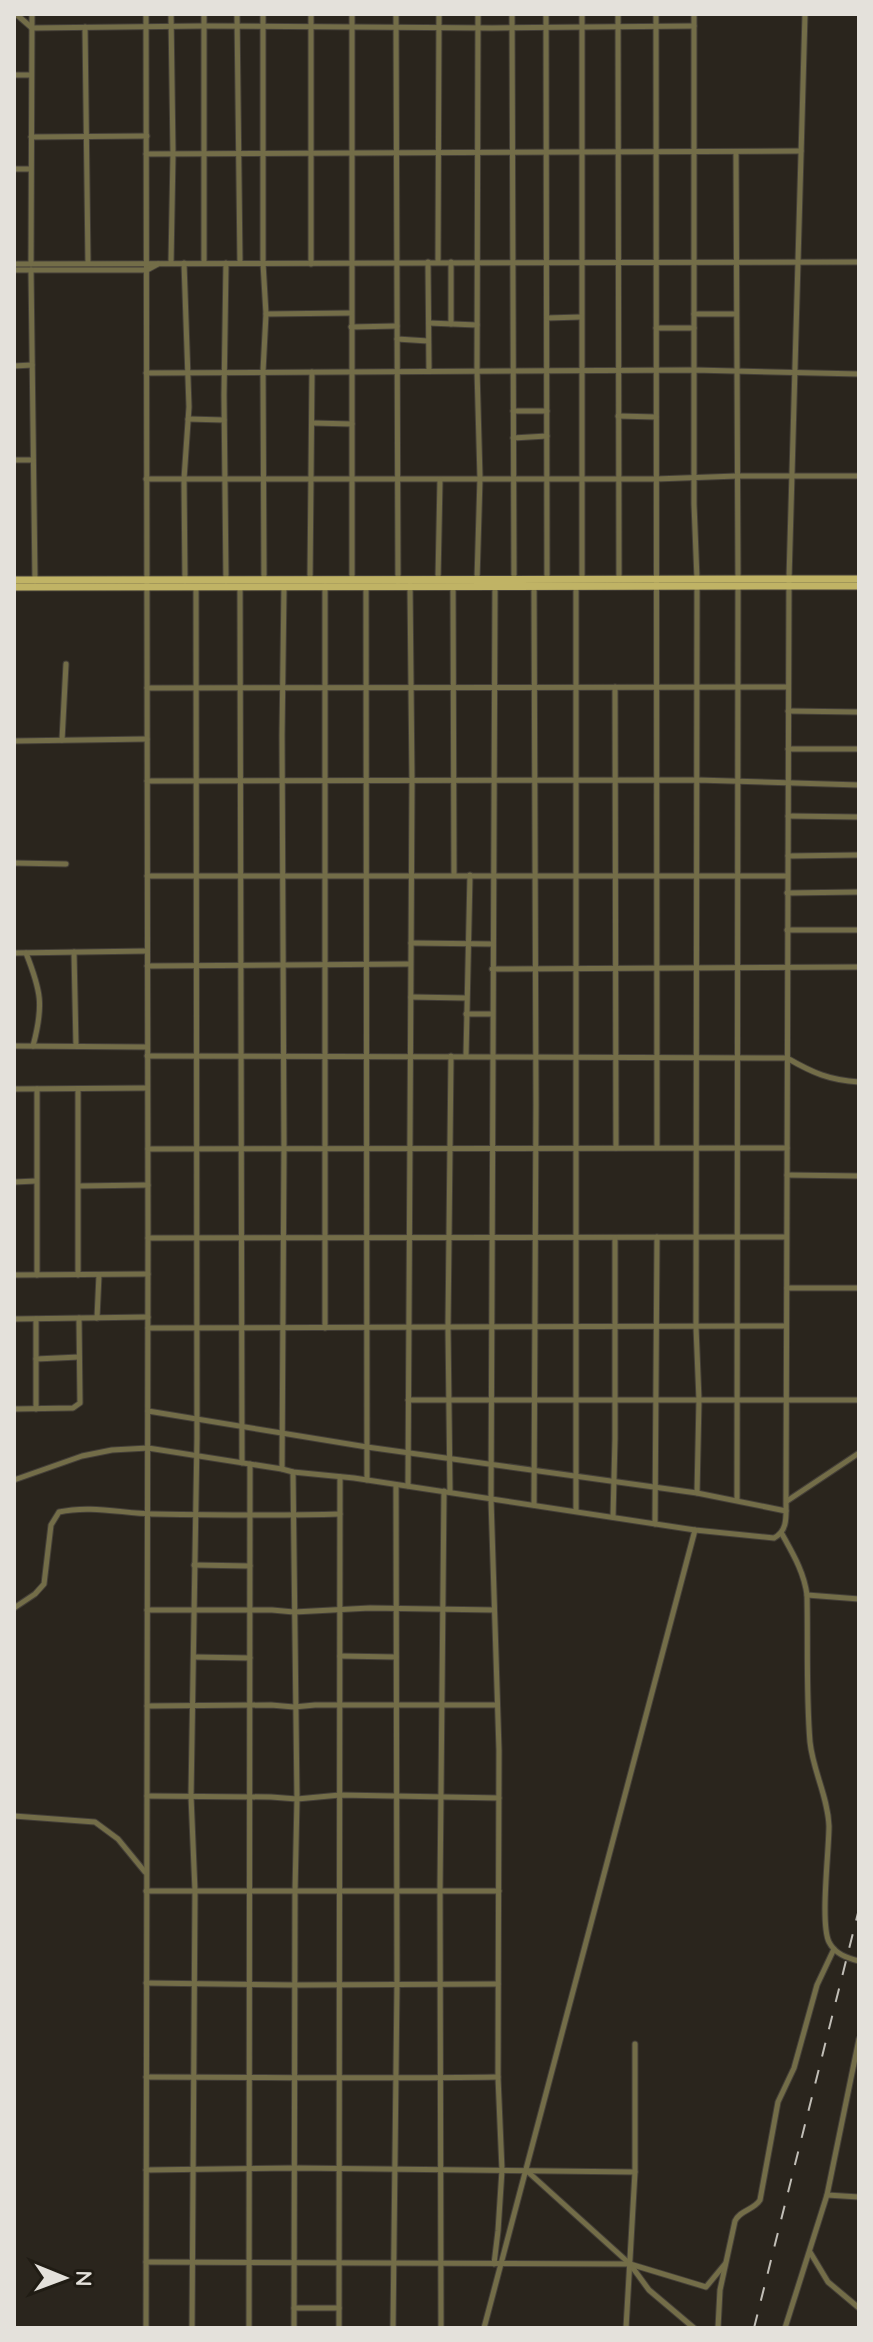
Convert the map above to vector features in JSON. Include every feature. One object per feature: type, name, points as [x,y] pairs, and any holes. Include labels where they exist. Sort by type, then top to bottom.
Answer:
[{"type":"main road","points":[[410,584],[438,580],[547,579],[657,583]]},
{"type":"main road","points":[[789,583],[859,579]]},
{"type":"main road","points":[[14,580],[240,588],[398,584]]},
{"type":"main road","points":[[14,587],[264,580],[352,580],[453,587],[738,582],[859,586]]},
{"type":"street","points":[[16,14],[32,28],[694,26]]},
{"type":"street","points":[[32,14],[30,169],[35,581]]},
{"type":"street","points":[[146,14],[146,2328]]},
{"type":"street","points":[[171,14],[171,263]]},
{"type":"street","points":[[204,14],[204,263]]},
{"type":"street","points":[[237,14],[240,263]]},
{"type":"street","points":[[263,14],[263,263],[266,314],[263,371],[264,580]]},
{"type":"street","points":[[311,14],[311,264]]},
{"type":"street","points":[[352,14],[352,580]]},
{"type":"street","points":[[396,14],[398,584]]},
{"type":"street","points":[[438,262],[439,14]]},
{"type":"street","points":[[477,580],[480,478],[477,370],[478,14]]},
{"type":"street","points":[[512,14],[514,580]]},
{"type":"street","points":[[546,14],[547,579]]},
{"type":"street","points":[[582,14],[582,579]]},
{"type":"street","points":[[618,14],[619,580]]},
{"type":"street","points":[[656,14],[657,1147]]},
{"type":"street","points":[[694,14],[697,1493]]},
{"type":"street","points":[[14,1480],[91,1454],[148,1448],[695,1530],[774,1538],[782,1534],[786,1511],[789,583],[805,14]]},
{"type":"street","points":[[85,27],[88,263]]},
{"type":"street","points":[[14,75],[31,75]]},
{"type":"street","points":[[31,137],[147,136]]},
{"type":"street","points":[[146,154],[801,151]]},
{"type":"street","points":[[736,153],[737,1500]]},
{"type":"street","points":[[14,169],[30,169]]},
{"type":"street","points":[[428,262],[429,371]]},
{"type":"street","points":[[451,262],[451,324]]},
{"type":"street","points":[[14,264],[31,267],[147,266],[159,263],[859,262]]},
{"type":"street","points":[[14,270],[88,263],[147,266]]},
{"type":"street","points":[[184,263],[189,407],[184,479],[185,581]]},
{"type":"street","points":[[226,263],[226,581]]},
{"type":"street","points":[[266,314],[351,313]]},
{"type":"street","points":[[694,314],[736,314]]},
{"type":"street","points":[[547,318],[581,317]]},
{"type":"street","points":[[429,323],[477,325]]},
{"type":"street","points":[[351,327],[397,326]]},
{"type":"street","points":[[656,328],[694,328]]},
{"type":"street","points":[[397,339],[429,341]]},
{"type":"street","points":[[14,366],[32,365]]},
{"type":"street","points":[[146,373],[736,370],[859,374]]},
{"type":"street","points":[[310,580],[312,372]]},
{"type":"street","points":[[513,411],[547,411]]},
{"type":"street","points":[[618,416],[656,417]]},
{"type":"street","points":[[188,419],[224,420]]},
{"type":"street","points":[[312,423],[352,424]]},
{"type":"street","points":[[513,438],[547,436]]},
{"type":"street","points":[[14,460],[33,460]]},
{"type":"street","points":[[146,479],[859,476]]},
{"type":"street","points":[[438,580],[440,480]]},
{"type":"street","points":[[408,1486],[412,782],[410,584]]},
{"type":"street","points":[[325,586],[325,1328]]},
{"type":"street","points":[[534,586],[534,1505]]},
{"type":"street","points":[[192,2328],[195,1891],[191,1796],[197,1420],[196,587]]},
{"type":"street","points":[[282,1469],[284,587]]},
{"type":"street","points":[[366,587],[367,1480]]},
{"type":"street","points":[[453,587],[454,875]]},
{"type":"street","points":[[494,2264],[502,2170],[498,2077],[499,1798],[491,1499],[495,587]]},
{"type":"street","points":[[576,587],[576,1511]]},
{"type":"street","points":[[240,588],[242,1463]]},
{"type":"street","points":[[62,740],[66,664]]},
{"type":"street","points":[[615,687],[616,1148]]},
{"type":"street","points":[[147,688],[788,687]]},
{"type":"street","points":[[788,711],[859,712]]},
{"type":"street","points":[[14,741],[147,739]]},
{"type":"street","points":[[788,749],[859,749]]},
{"type":"street","points":[[147,781],[697,780],[859,785]]},
{"type":"street","points":[[788,816],[859,817]]},
{"type":"street","points":[[788,856],[859,855]]},
{"type":"street","points":[[14,863],[66,864]]},
{"type":"street","points":[[466,1056],[470,875]]},
{"type":"street","points":[[147,876],[787,876]]},
{"type":"street","points":[[787,893],[859,892]]},
{"type":"street","points":[[787,930],[859,930]]},
{"type":"street","points":[[411,943],[492,944]]},
{"type":"street","points":[[14,953],[147,951]]},
{"type":"street","points":[[74,952],[76,1046]]},
{"type":"street","points":[[26,953],[40,996],[33,1046]]},
{"type":"street","points":[[147,966],[411,964]]},
{"type":"street","points":[[492,969],[859,967]]},
{"type":"street","points":[[411,997],[466,998]]},
{"type":"street","points":[[466,1014],[492,1014]]},
{"type":"street","points":[[14,1046],[147,1047]]},
{"type":"street","points":[[147,1056],[787,1058],[819,1075],[859,1082]]},
{"type":"street","points":[[441,2328],[440,1891],[443,1609],[450,1458],[451,1056]]},
{"type":"street","points":[[14,1089],[147,1088]]},
{"type":"street","points":[[37,1089],[37,1275]]},
{"type":"street","points":[[78,1089],[78,1275]]},
{"type":"street","points":[[148,1149],[787,1148]]},
{"type":"street","points":[[787,1175],[859,1176]]},
{"type":"street","points":[[14,1182],[36,1181]]},
{"type":"street","points":[[79,1186],[148,1185]]},
{"type":"street","points":[[613,1517],[615,1237]]},
{"type":"street","points":[[655,1524],[657,1237]]},
{"type":"street","points":[[148,1238],[786,1237]]},
{"type":"street","points":[[14,1275],[148,1274]]},
{"type":"street","points":[[97,1318],[99,1275]]},
{"type":"street","points":[[787,1288],[859,1288]]},
{"type":"street","points":[[14,1319],[148,1317]]},
{"type":"street","points":[[14,1409],[73,1408],[80,1403],[79,1318]]},
{"type":"street","points":[[36,1319],[36,1409]]},
{"type":"street","points":[[148,1328],[786,1326]]},
{"type":"street","points":[[36,1359],[79,1357]]},
{"type":"street","points":[[408,1400],[859,1400]]},
{"type":"street","points":[[148,1411],[367,1447],[697,1493],[786,1511]]},
{"type":"street","points":[[786,1502],[859,1453]]},
{"type":"street","points":[[249,2328],[250,1464]]},
{"type":"street","points":[[293,1472],[297,1799],[294,2328]]},
{"type":"street","points":[[339,2328],[340,1477]]},
{"type":"street","points":[[393,2328],[397,1985],[396,1485]]},
{"type":"street","points":[[14,1608],[44,1584],[51,1525],[59,1512],[99,1509],[147,1514],[340,1514]]},
{"type":"street","points":[[484,2328],[695,1530]]},
{"type":"street","points":[[782,1534],[802,1570],[807,1595],[810,1743],[828,1812],[827,1937],[842,1956],[859,1961]]},
{"type":"street","points":[[194,1565],[250,1566]]},
{"type":"street","points":[[807,1595],[859,1599]]},
{"type":"street","points":[[147,1610],[494,1610]]},
{"type":"street","points":[[340,1656],[396,1657]]},
{"type":"street","points":[[194,1657],[250,1658]]},
{"type":"street","points":[[147,1706],[497,1705]]},
{"type":"street","points":[[147,1796],[499,1798]]},
{"type":"street","points":[[14,1816],[95,1822],[118,1839],[146,1873]]},
{"type":"street","points":[[146,1891],[499,1891]]},
{"type":"street","points":[[718,2328],[725,2264],[737,2217],[760,2200],[778,2102],[794,2068],[817,1985],[834,1949]]},
{"type":"street","points":[[146,1983],[498,1984]]},
{"type":"street","points":[[785,2328],[827,2195],[859,2039]]},
{"type":"street","points":[[626,2328],[635,2172],[635,2044]]},
{"type":"street","points":[[146,2077],[498,2077]]},
{"type":"street","points":[[146,2170],[340,2168],[635,2172]]},
{"type":"street","points":[[526,2170],[630,2264],[649,2290],[694,2328]]},
{"type":"street","points":[[827,2195],[859,2197]]},
{"type":"street","points":[[809,2251],[828,2282],[859,2308]]},
{"type":"street","points":[[146,2262],[630,2264],[706,2287],[725,2264]]},
{"type":"street","points":[[294,2308],[339,2308]]},
{"type":"railway","points":[[754,2328],[859,1909]]}]
